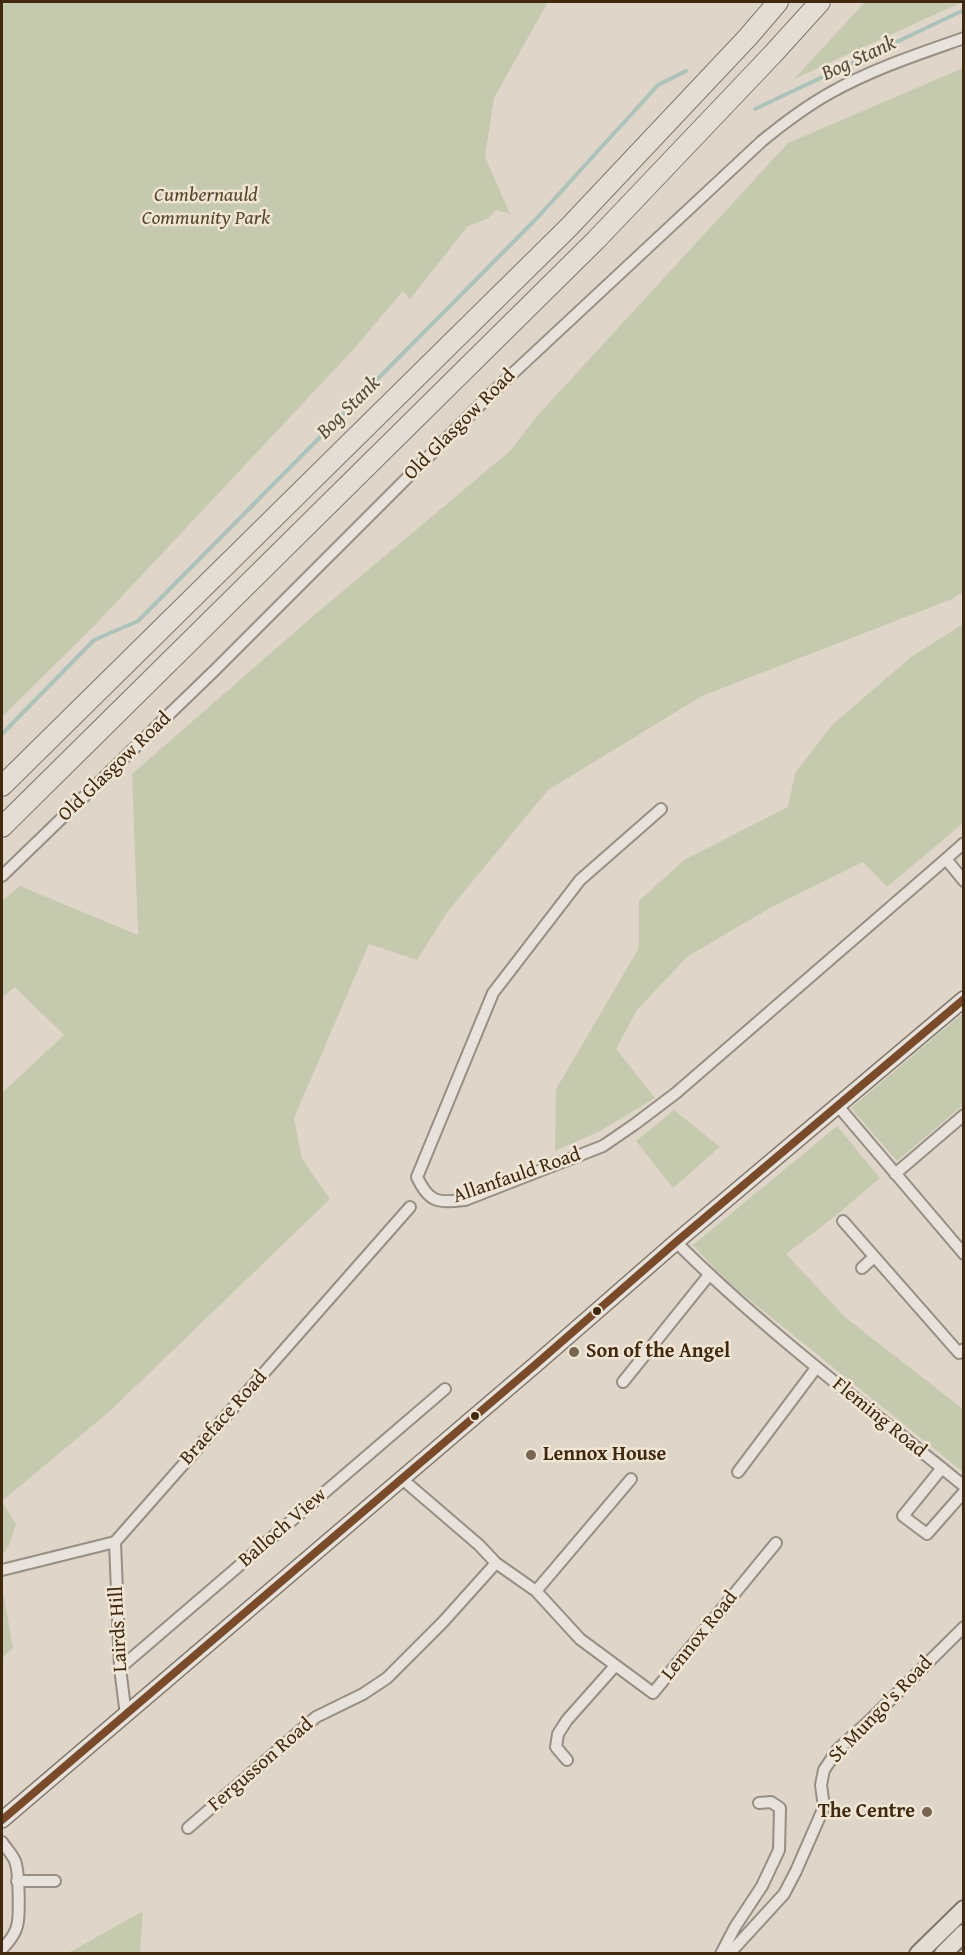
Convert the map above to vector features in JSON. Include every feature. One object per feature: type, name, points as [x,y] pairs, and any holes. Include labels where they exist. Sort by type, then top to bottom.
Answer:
[{"type":"highway","points":[[2,786],[568,227],[748,37],[778,2]]},
{"type":"highway","points":[[2,827],[596,240],[820,2]]},
{"type":"main road","points":[[918,1953],[963,1909]]},
{"type":"main road","points":[[943,1953],[963,1933]]},
{"type":"street","name":"Old Glasgow Road","points":[[2,876],[216,669],[496,389],[762,141],[794,115],[831,92],[877,70],[963,38]]},
{"type":"street","name":"Allanfauld Road","points":[[661,809],[580,880],[494,993],[417,1177],[424,1192],[441,1202],[465,1200],[603,1146],[676,1094],[963,843]]},
{"type":"street","points":[[946,859],[963,880]]},
{"type":"street","points":[[2,1820],[126,1716],[675,1242],[963,999]]},
{"type":"street","points":[[838,1106],[963,1254]]},
{"type":"street","points":[[895,1174],[963,1115]]},
{"type":"street","name":"Braeface Road","points":[[114,1542],[410,1207]]},
{"type":"street","points":[[843,1221],[962,1353]]},
{"type":"street","name":"Fleming Road","points":[[675,1242],[816,1368],[963,1486]]},
{"type":"street","points":[[862,1268],[874,1257]]},
{"type":"street","points":[[623,1382],[710,1275]]},
{"type":"street","name":"Fleming Road","points":[[738,1472],[816,1368]]},
{"type":"street","name":"Balloch View","points":[[120,1668],[445,1389]]},
{"type":"street","name":"Fleming Road","points":[[942,1468],[903,1516],[927,1534],[963,1492]]},
{"type":"street","name":"Lennox Road","points":[[401,1478],[479,1545],[496,1563],[536,1591],[580,1639],[653,1693],[776,1543]]},
{"type":"street","points":[[536,1591],[631,1479]]},
{"type":"street","points":[[2,1570],[114,1542]]},
{"type":"street","name":"Lairds Hill","points":[[114,1542],[120,1668],[126,1716]]},
{"type":"street","name":"Fergusson Road","points":[[188,1828],[316,1717],[363,1694],[387,1678],[443,1622],[496,1563]]},
{"type":"street","name":"St Mungo's Road","points":[[729,1953],[784,1894],[824,1807],[821,1785],[824,1770],[838,1749],[963,1627]]},
{"type":"street","points":[[567,1760],[556,1747],[558,1734],[567,1720],[615,1666]]},
{"type":"street","points":[[721,1953],[762,1886],[779,1850],[780,1808],[771,1802],[759,1803]]},
{"type":"street","points":[[2,1842],[16,1864],[18,1926],[2,1950]]},
{"type":"street","points":[[17,1881],[56,1881]]},
{"type":"green space","name":"Cumbernauld Community Park","points":[[2,2],[548,2],[494,98],[485,157],[510,214],[496,210],[487,219],[468,226],[410,299],[403,291],[352,351],[95,625],[2,717]]},
{"type":"green space","points":[[865,2],[962,2],[794,79]]},
{"type":"green space","points":[[963,68],[963,592],[952,599],[702,696],[548,790],[448,911],[417,960],[369,944],[294,1118],[302,1159],[330,1199],[110,1411],[2,1501],[2,1093],[64,1035],[15,987],[2,998],[2,901],[20,886],[138,935],[132,774],[312,617],[510,451],[538,415],[788,143]]},
{"type":"green space","points":[[963,624],[963,823],[887,887],[863,862],[772,907],[688,956],[637,1010],[616,1049],[655,1098],[600,1131],[555,1151],[556,1089],[639,948],[639,901],[684,860],[788,807],[795,773],[833,724],[911,657]]},
{"type":"green space","points":[[963,1013],[963,1105],[897,1161],[851,1108]]},
{"type":"green space","points":[[674,1110],[720,1147],[673,1188],[636,1141]]},
{"type":"green space","points":[[837,1126],[880,1178],[786,1254],[846,1318],[963,1409],[963,1472],[726,1281],[693,1245]]},
{"type":"green space","points":[[2,1501],[16,1524],[9,1545],[2,1555]]},
{"type":"green space","points":[[2,1586],[13,1648],[2,1658]]},
{"type":"green space","points":[[143,1911],[140,1953],[68,1953]]},
{"type":"waterway","name":"Bog Stank","points":[[755,109],[964,10]]},
{"type":"waterway","name":"Bog Stank","points":[[2,734],[94,640],[138,621],[537,218],[658,85],[686,71]]},
{"type":"transit line","points":[[2,1820],[676,1242],[964,999]]},
{"type":"place","name":"Son of the Angel","points":[[574,1352]]},
{"type":"place","name":"Lennox House","points":[[531,1455]]},
{"type":"place","name":"The Centre","points":[[927,1812]]}]
